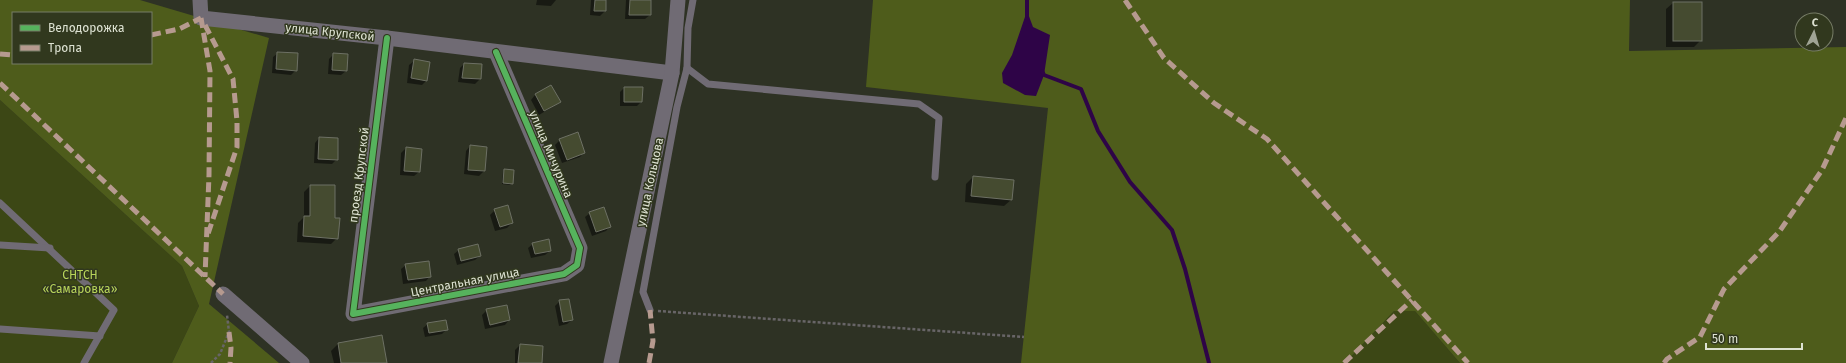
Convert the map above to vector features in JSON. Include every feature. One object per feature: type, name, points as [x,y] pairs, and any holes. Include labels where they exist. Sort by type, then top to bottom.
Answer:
[{"type":"street","name":"улица Крупской","points":[[200,0],[201,18],[387,38],[672,73]]},
{"type":"street","name":"улица Кольцова","points":[[611,363],[672,73],[678,0]]},
{"type":"street","name":"проезд Крупской","points":[[353,314],[387,38]]},
{"type":"street","name":"улица Мичурина","points":[[496,52],[580,248],[577,264]]},
{"type":"street","name":"Центральная улица","points":[[353,314],[564,274],[577,264]]},
{"type":"street","points":[[223,294],[302,363]]},
{"type":"lane","points":[[650,310],[643,292],[677,107],[687,68],[688,28],[693,0]]},
{"type":"lane","points":[[687,68],[708,84],[919,104],[939,118],[935,177]]},
{"type":"lane","points":[[0,203],[50,248],[114,310],[84,363]]},
{"type":"lane","points":[[0,245],[50,248]]},
{"type":"lane","points":[[0,329],[100,336]]},
{"type":"path","points":[[211,363],[220,354],[229,332],[223,294]]},
{"type":"path","points":[[650,310],[1024,337]]},
{"type":"green space","points":[[0,0],[140,0],[269,38],[209,304],[279,363],[172,363],[199,306],[182,266],[0,100]]},
{"type":"green space","points":[[873,0],[1630,0],[1629,51],[1794,48],[1794,52],[1834,52],[1834,47],[1846,47],[1846,363],[1460,363],[1415,311],[1394,311],[1345,363],[1021,363],[1048,108],[866,87]]},
{"type":"green space","name":"СНТСН «Самаровка»","points":[[0,100],[182,266],[199,306],[172,363],[0,363]]},
{"type":"green space","points":[[1394,311],[1415,311],[1460,363],[1345,363]]},
{"type":"shaded area","points":[[1027,11],[1033,27],[1050,35],[1044,75],[1036,96],[1025,95],[1003,83],[1002,73],[1012,55]]},
{"type":"building","points":[[595,0],[606,0],[606,11],[594,11]]},
{"type":"building","points":[[630,0],[651,0],[651,15],[629,15]]},
{"type":"building","points":[[1673,2],[1702,2],[1702,41],[1673,41]]},
{"type":"building","points":[[277,52],[298,53],[297,71],[276,69]]},
{"type":"building","points":[[333,53],[348,54],[347,71],[332,70]]},
{"type":"building","points":[[414,59],[430,62],[427,81],[411,78]]},
{"type":"building","points":[[464,63],[482,64],[481,79],[462,78]]},
{"type":"building","points":[[551,85],[561,102],[544,111],[535,94]]},
{"type":"building","points":[[624,87],[643,87],[642,102],[624,102]]},
{"type":"building","points":[[578,132],[585,153],[567,160],[559,139]]},
{"type":"building","points":[[319,137],[338,138],[338,160],[318,159]]},
{"type":"building","points":[[470,145],[487,147],[485,171],[468,170]]},
{"type":"building","points":[[406,147],[422,149],[420,172],[404,171]]},
{"type":"building","points":[[504,169],[514,170],[513,184],[503,183]]},
{"type":"building","points":[[973,176],[1014,180],[1012,200],[971,196]]},
{"type":"building","points":[[310,185],[335,185],[335,218],[340,218],[338,239],[303,236],[304,216],[310,216]]},
{"type":"building","points":[[508,205],[513,223],[500,227],[494,209]]},
{"type":"building","points":[[604,207],[611,227],[596,232],[589,212]]},
{"type":"building","points":[[549,239],[551,251],[535,254],[532,243]]},
{"type":"building","points":[[478,244],[481,256],[461,261],[458,249]]},
{"type":"building","points":[[429,261],[431,277],[408,280],[405,264]]},
{"type":"building","points":[[569,299],[573,320],[563,322],[559,300]]},
{"type":"building","points":[[507,305],[510,320],[490,325],[486,309]]},
{"type":"building","points":[[446,320],[448,330],[429,333],[427,323]]},
{"type":"building","points":[[382,335],[387,363],[341,363],[338,343]]},
{"type":"building","points":[[520,344],[543,346],[542,363],[518,363]]},
{"type":"waterway","points":[[1027,0],[1027,16]]},
{"type":"waterway","points":[[1042,71],[1044,75],[1081,89],[1098,131],[1130,182],[1172,230],[1185,269],[1209,363]]},
{"type":"marked path","points":[[1125,0],[1164,58],[1214,103],[1267,139],[1468,363]]},
{"type":"marked path","points":[[201,18],[210,71],[209,175],[205,277]]},
{"type":"marked path","points":[[152,35],[179,29],[201,18]]},
{"type":"marked path","points":[[205,25],[233,79],[237,121],[237,147],[208,234]]},
{"type":"marked path","points":[[0,54],[12,55]]},
{"type":"marked path","points":[[0,83],[223,294]]},
{"type":"marked path","points":[[1664,363],[1667,359],[1700,337],[1724,289],[1779,232],[1822,170],[1846,118]]},
{"type":"marked path","points":[[1344,363],[1412,300]]},
{"type":"marked path","points":[[649,363],[653,341],[650,310]]},
{"type":"marked path","points":[[229,332],[231,348],[230,363]]},
{"type":"cycle path","points":[[387,38],[353,314],[564,274],[577,265],[580,248],[496,52]]}]
